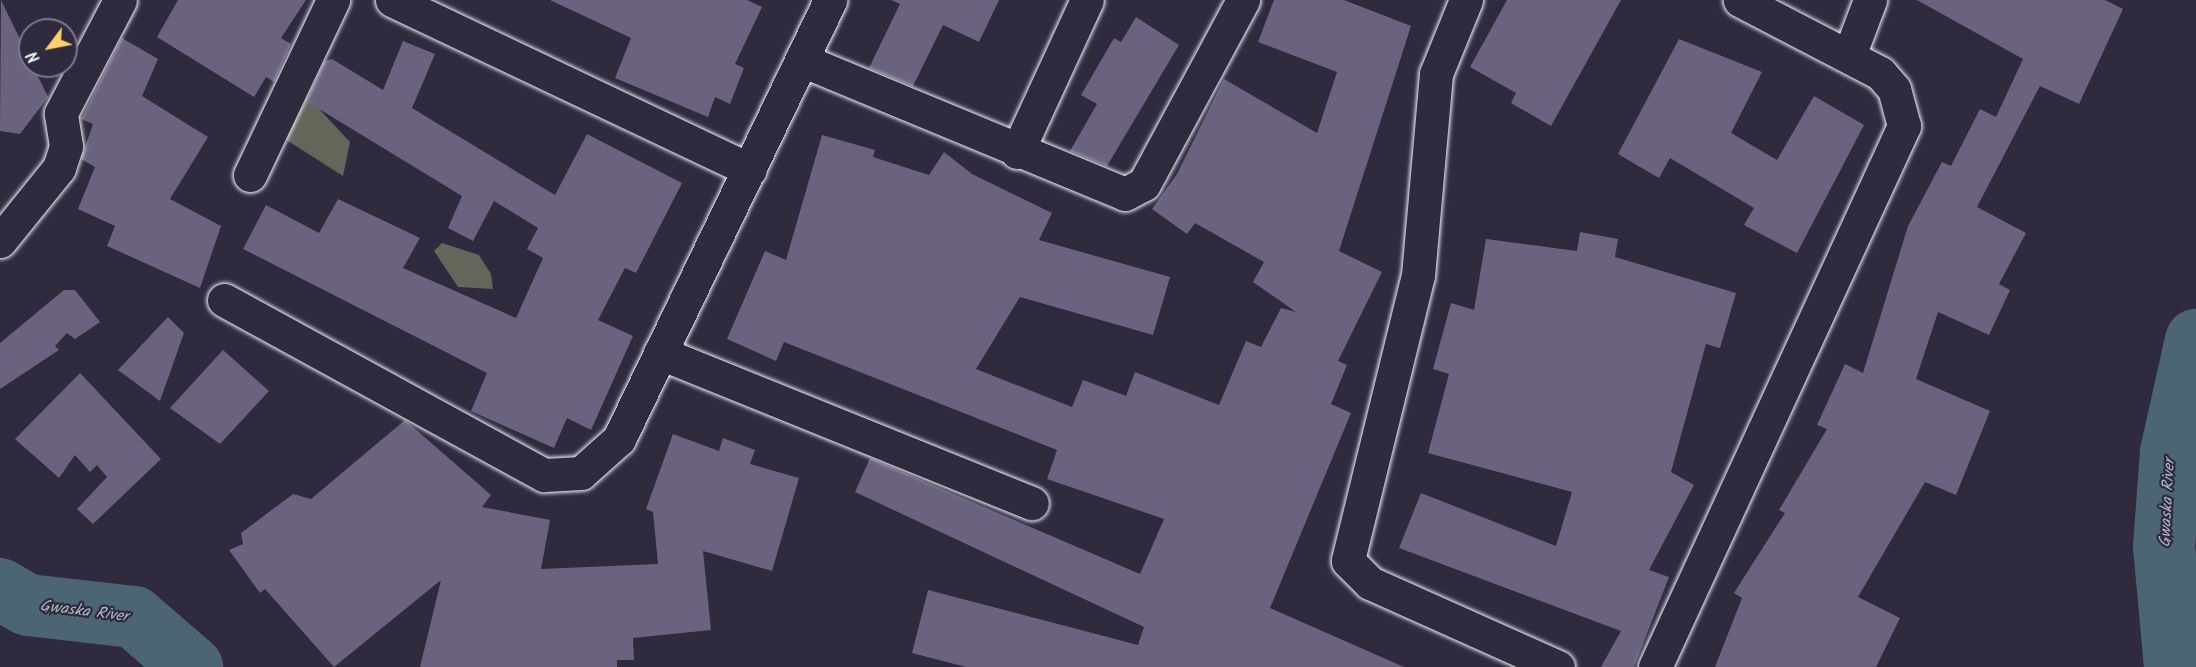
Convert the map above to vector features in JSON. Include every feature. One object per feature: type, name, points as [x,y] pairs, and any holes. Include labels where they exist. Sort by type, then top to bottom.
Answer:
[{"type":"street","points":[[0,241],[59,168],[66,146],[61,113],[120,0]]},
{"type":"street","points":[[250,175],[333,0]]},
{"type":"street","points":[[392,0],[750,170]]},
{"type":"street","points":[[224,300],[544,475],[568,476],[600,461],[619,439],[804,61],[830,0]]},
{"type":"street","points":[[1017,152],[1087,0]]},
{"type":"street","points":[[804,61],[1117,193],[1139,189],[1243,0]]},
{"type":"street","points":[[1466,0],[1436,74],[1418,275],[1348,561],[1370,583],[1558,667]]},
{"type":"street","points":[[1655,667],[1904,126],[1894,89],[1850,53],[1740,0]]},
{"type":"street","points":[[1850,53],[1870,0]]},
{"type":"street","points":[[660,353],[1032,503]]},
{"type":"green space","points":[[308,97],[350,142],[343,176],[285,139]]},
{"type":"green space","points":[[442,243],[479,255],[491,274],[493,289],[458,287],[434,251]]},
{"type":"building","points":[[1,0],[18,35],[18,78],[39,78],[48,97],[20,134],[0,131]]},
{"type":"building","points":[[178,0],[306,0],[281,38],[291,44],[274,82],[266,77],[254,97],[157,37]]},
{"type":"building","points":[[550,0],[747,0],[762,7],[735,64],[744,68],[730,104],[715,97],[708,117],[615,78],[631,38]]},
{"type":"building","points":[[891,0],[999,0],[979,42],[943,25],[913,86],[869,68],[900,4]]},
{"type":"building","points":[[1274,0],[1344,0],[1411,26],[1339,251],[1382,272],[1338,361],[1347,365],[1331,404],[1351,413],[1270,608],[1404,667],[966,667],[912,653],[928,590],[1138,645],[1144,627],[855,492],[870,458],[1140,574],[1164,519],[1047,479],[1057,450],[784,342],[776,361],[727,339],[765,251],[786,260],[822,135],[875,150],[873,157],[929,175],[944,152],[972,174],[1052,213],[1039,240],[1170,277],[1153,335],[1020,297],[976,369],[1072,407],[1083,380],[1126,396],[1135,372],[1219,405],[1246,341],[1261,347],[1281,308],[1296,312],[1253,282],[1264,262],[1195,223],[1187,234],[1152,209],[1177,174],[1224,79],[1317,133],[1337,72],[1258,42]]},
{"type":"building","points":[[1507,0],[1621,0],[1551,126],[1511,103],[1516,93],[1470,67]]},
{"type":"building","points":[[1917,0],[2105,0],[2123,9],[2079,104],[2040,86],[1977,207],[2026,233],[1999,284],[2010,290],[1989,335],[1938,312],[1916,379],[1990,411],[1956,495],[1925,482],[1858,597],[1900,618],[1876,667],[1715,667],[1742,598],[1734,593],[1785,513],[1779,510],[1827,429],[1817,425],[1845,364],[1863,373],[1908,226],[1942,162],[1951,166],[1980,109],[1996,117],[2023,59]]},
{"type":"building","points":[[1136,17],[1179,45],[1107,166],[1070,151],[1097,104],[1081,95],[1114,38],[1121,42]]},
{"type":"building","points":[[122,38],[158,59],[142,96],[208,137],[170,199],[221,226],[200,288],[107,246],[115,226],[78,209],[95,167],[81,159],[93,124],[81,119]]},
{"type":"building","points":[[1679,39],[1762,72],[1731,133],[1777,160],[1814,96],[1864,125],[1797,253],[1744,225],[1754,208],[1670,158],[1659,178],[1618,154]]},
{"type":"building","points":[[403,41],[435,54],[412,108],[555,195],[587,134],[682,183],[636,273],[625,268],[598,320],[633,336],[591,430],[567,418],[554,448],[471,411],[487,373],[243,249],[266,205],[319,233],[338,199],[420,238],[403,268],[516,318],[543,258],[527,249],[538,228],[494,201],[473,241],[448,228],[462,196],[306,101],[325,61],[332,59],[383,90]]},
{"type":"building","points":[[1580,232],[1618,239],[1615,257],[1736,293],[1720,348],[1706,344],[1671,472],[1694,485],[1649,570],[1669,577],[1634,667],[1601,667],[1621,631],[1399,548],[1421,493],[1556,546],[1572,492],[1428,453],[1449,374],[1433,369],[1451,303],[1474,310],[1486,239],[1577,251]]},
{"type":"building","points":[[64,290],[75,290],[100,322],[75,339],[67,333],[55,346],[59,350],[0,389],[0,343]]},
{"type":"building","points":[[168,317],[184,333],[160,401],[118,370]]},
{"type":"building","points":[[223,350],[269,391],[220,444],[170,408]]},
{"type":"building","points":[[80,373],[161,459],[93,524],[77,509],[107,477],[97,465],[90,472],[75,455],[59,478],[15,439]]},
{"type":"building","points":[[405,420],[491,495],[482,507],[550,520],[541,569],[658,564],[653,512],[646,509],[673,434],[719,451],[723,438],[755,450],[750,464],[799,478],[772,571],[703,551],[711,630],[633,638],[634,660],[617,660],[617,667],[420,667],[441,580],[334,667],[265,589],[260,593],[229,550],[243,544],[241,533],[293,494],[311,499]]},
{"type":"waterway","name":"Gwaska River","points":[[2175,667],[2164,547],[2171,452],[2196,340]]},
{"type":"waterway","name":"Gwaska River","points":[[0,589],[28,605],[134,617],[192,667]]}]
